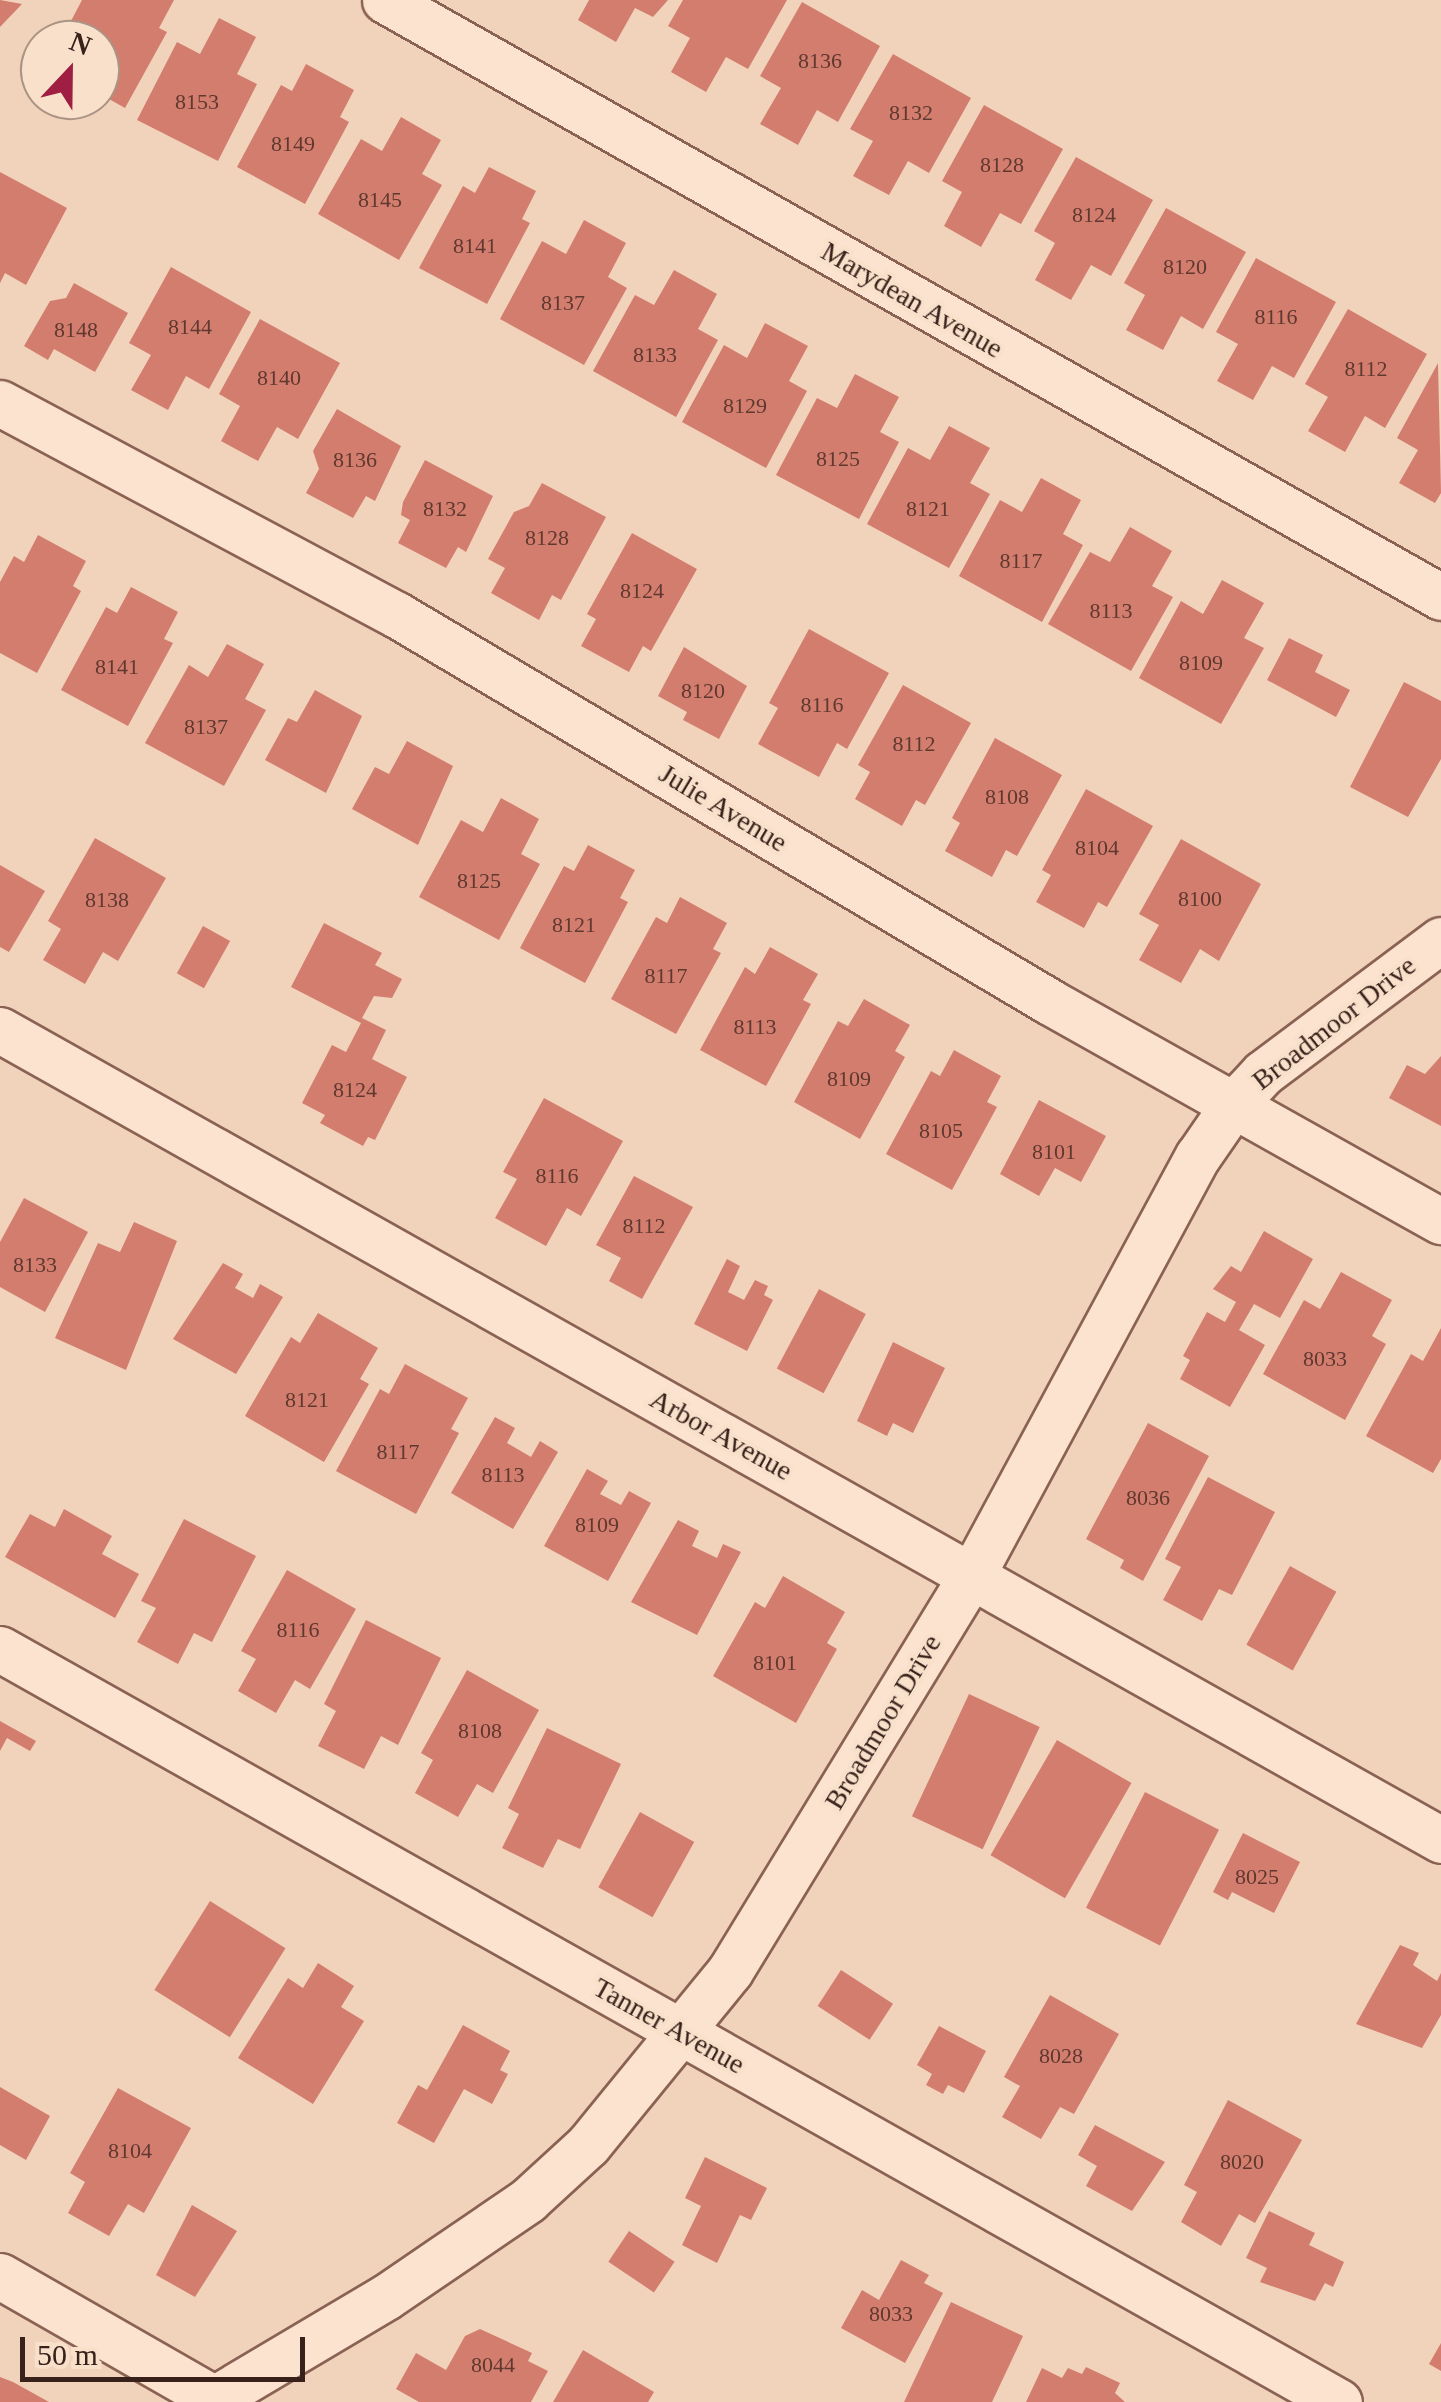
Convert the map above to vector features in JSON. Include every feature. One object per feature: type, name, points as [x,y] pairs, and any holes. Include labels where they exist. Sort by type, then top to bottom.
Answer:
[{"type":"street","name":"Marydean Avenue","points":[[384,0],[1441,597]]},
{"type":"street","name":"Julie Avenue","points":[[0,403],[397,615],[1441,1221]]},
{"type":"street","name":"Broadmoor Drive","points":[[214,2401],[386,2296],[528,2200],[588,2146],[730,1971],[972,1575],[1198,1156],[1234,1104],[1263,1073],[1441,940]]},
{"type":"street","name":"Arbor Avenue","points":[[0,1030],[1441,1840]]},
{"type":"street","name":"Tanner Avenue","points":[[0,1650],[1339,2402]]},
{"type":"street","points":[[0,2276],[214,2401]]},
{"type":"building","points":[[0,0],[22,4],[0,27]]},
{"type":"building","points":[[82,0],[174,0],[159,28],[167,32],[125,108],[120,105],[120,20],[72,20]]},
{"type":"building","points":[[589,0],[668,0],[653,17],[635,8],[616,42],[578,20]]},
{"type":"building","points":[[683,0],[787,0],[748,69],[726,57],[706,92],[671,72],[690,38],[668,26]]},
{"type":"building","points":[[802,2],[880,46],[838,122],[817,110],[798,145],[760,124],[781,88],[760,76]]},
{"type":"building","points":[[219,18],[256,37],[237,74],[257,84],[218,161],[137,120],[177,42],[200,54]]},
{"type":"building","points":[[893,54],[971,98],[929,173],[908,161],[889,195],[853,176],[873,141],[850,129]]},
{"type":"building","points":[[306,64],[354,90],[340,117],[349,122],[305,204],[237,167],[281,85],[292,91]]},
{"type":"building","points":[[984,105],[1063,149],[1021,224],[1000,213],[981,247],[944,226],[962,192],[942,181]]},
{"type":"building","points":[[401,117],[441,140],[422,174],[442,185],[399,260],[318,214],[361,139],[382,151]]},
{"type":"building","points":[[1076,157],[1153,200],[1111,276],[1091,265],[1071,300],[1035,280],[1055,243],[1034,231]]},
{"type":"building","points":[[489,167],[536,191],[522,219],[530,223],[487,304],[419,268],[463,186],[475,193]]},
{"type":"building","points":[[0,172],[67,208],[26,285],[5,273],[0,283]]},
{"type":"building","points":[[1166,208],[1246,252],[1203,329],[1181,316],[1163,350],[1126,330],[1145,295],[1124,283]]},
{"type":"building","points":[[584,220],[626,243],[608,277],[627,288],[584,365],[500,319],[542,241],[566,254]]},
{"type":"building","points":[[1256,258],[1336,302],[1294,378],[1272,366],[1253,400],[1217,381],[1238,344],[1216,332]]},
{"type":"building","points":[[171,267],[251,312],[209,389],[186,376],[168,410],[131,390],[151,355],[129,343]]},
{"type":"building","points":[[674,270],[717,294],[698,329],[718,340],[676,417],[593,371],[635,295],[654,305]]},
{"type":"building","points":[[74,283],[128,313],[95,372],[54,349],[48,360],[24,346],[50,301],[66,298]]},
{"type":"building","points":[[1348,309],[1427,354],[1385,428],[1365,416],[1345,452],[1308,431],[1328,397],[1305,384]]},
{"type":"building","points":[[260,319],[340,363],[298,439],[277,427],[258,461],[221,441],[240,406],[219,394]]},
{"type":"building","points":[[765,323],[808,346],[789,381],[807,391],[766,468],[682,422],[724,345],[747,358]]},
{"type":"building","points":[[1438,363],[1441,493],[1435,503],[1399,483],[1418,450],[1397,438]]},
{"type":"building","points":[[855,374],[899,397],[880,432],[899,442],[859,519],[776,475],[817,398],[837,408]]},
{"type":"building","points":[[337,409],[401,446],[375,501],[366,496],[353,518],[306,493],[319,469],[313,451]]},
{"type":"building","points":[[949,426],[990,448],[970,483],[990,494],[949,568],[867,524],[908,448],[930,460]]},
{"type":"building","points":[[425,460],[493,496],[466,552],[458,547],[446,568],[398,543],[410,520],[401,515],[403,502]]},
{"type":"building","points":[[1041,478],[1081,500],[1063,534],[1083,545],[1042,622],[959,576],[1000,500],[1022,512]]},
{"type":"building","points":[[542,483],[606,517],[561,600],[552,595],[539,620],[491,593],[505,568],[488,559],[514,512],[529,506]]},
{"type":"building","points":[[1130,527],[1172,551],[1152,586],[1173,597],[1131,671],[1048,624],[1090,552],[1110,562]]},
{"type":"building","points":[[632,533],[697,569],[651,651],[643,646],[629,672],[581,646],[596,619],[587,614]]},
{"type":"building","points":[[38,535],[86,561],[73,586],[81,591],[37,673],[0,653],[0,582],[14,556],[24,562]]},
{"type":"building","points":[[1222,580],[1264,603],[1244,638],[1264,648],[1221,724],[1139,678],[1181,601],[1203,614]]},
{"type":"building","points":[[131,587],[178,612],[164,639],[173,643],[128,726],[61,690],[106,607],[117,613]]},
{"type":"building","points":[[809,629],[889,673],[847,749],[837,743],[819,777],[758,744],[778,708],[769,703]]},
{"type":"building","points":[[1289,638],[1323,655],[1315,672],[1350,690],[1336,717],[1267,680]]},
{"type":"building","points":[[227,644],[264,664],[245,699],[266,710],[224,786],[145,743],[189,665],[208,677]]},
{"type":"building","points":[[684,647],[747,686],[719,739],[683,720],[687,712],[658,696]]},
{"type":"building","points":[[1404,682],[1441,701],[1441,759],[1408,817],[1350,787]]},
{"type":"building","points":[[903,685],[971,723],[925,805],[916,800],[902,826],[855,799],[870,772],[858,765]]},
{"type":"building","points":[[315,690],[362,716],[326,793],[265,760],[288,718],[297,722]]},
{"type":"building","points":[[995,738],[1062,775],[1017,856],[1006,850],[992,877],[945,851],[960,823],[952,818]]},
{"type":"building","points":[[407,741],[453,766],[418,845],[352,809],[375,767],[389,774]]},
{"type":"building","points":[[1086,789],[1153,826],[1107,907],[1098,902],[1084,928],[1036,902],[1051,875],[1042,870]]},
{"type":"building","points":[[501,798],[539,819],[521,854],[540,864],[499,940],[419,897],[461,820],[483,832]]},
{"type":"building","points":[[95,838],[166,878],[118,961],[103,952],[85,984],[43,960],[61,929],[48,921]]},
{"type":"building","points":[[1181,839],[1261,884],[1219,961],[1200,949],[1181,983],[1139,960],[1159,925],[1139,914]]},
{"type":"building","points":[[588,845],[635,870],[620,898],[628,902],[585,983],[520,948],[564,866],[574,871]]},
{"type":"building","points":[[0,865],[45,891],[9,952],[0,947]]},
{"type":"building","points":[[680,897],[727,923],[713,949],[721,953],[676,1034],[611,999],[656,917],[667,923]]},
{"type":"building","points":[[324,923],[382,953],[375,965],[402,979],[392,998],[374,996],[362,1018],[386,1030],[372,1059],[407,1077],[375,1140],[368,1137],[363,1146],[320,1123],[325,1115],[302,1103],[332,1045],[346,1052],[361,1023],[291,987]]},
{"type":"building","points":[[203,926],[230,941],[204,988],[177,973]]},
{"type":"building","points":[[770,947],[818,974],[803,1000],[811,1004],[766,1086],[700,1050],[745,967],[755,974]]},
{"type":"building","points":[[864,999],[910,1025],[895,1051],[905,1057],[860,1139],[794,1102],[838,1021],[848,1026]]},
{"type":"building","points":[[954,1050],[1001,1076],[987,1102],[997,1107],[952,1190],[886,1154],[931,1071],[940,1076]]},
{"type":"building","points":[[1441,1056],[1441,1126],[1389,1098],[1407,1065],[1425,1074]]},
{"type":"building","points":[[544,1098],[623,1141],[581,1216],[567,1208],[546,1246],[495,1218],[517,1179],[503,1172]]},
{"type":"building","points":[[1039,1100],[1106,1136],[1081,1182],[1055,1168],[1039,1196],[1000,1174]]},
{"type":"building","points":[[634,1176],[693,1207],[642,1299],[609,1281],[621,1258],[596,1245]]},
{"type":"building","points":[[24,1198],[88,1232],[45,1312],[0,1287],[0,1242]]},
{"type":"building","points":[[134,1222],[177,1241],[126,1370],[55,1338],[98,1243],[120,1252]]},
{"type":"building","points":[[1264,1231],[1313,1259],[1280,1318],[1254,1304],[1239,1330],[1265,1345],[1230,1407],[1180,1379],[1190,1360],[1183,1356],[1207,1312],[1225,1322],[1236,1302],[1213,1289],[1231,1266],[1241,1272]]},
{"type":"building","points":[[727,1259],[740,1266],[728,1292],[744,1300],[755,1280],[768,1286],[764,1295],[773,1300],[747,1351],[694,1324]]},
{"type":"building","points":[[223,1263],[243,1274],[235,1288],[253,1298],[260,1284],[283,1297],[236,1374],[173,1339]]},
{"type":"building","points":[[1341,1272],[1392,1300],[1372,1336],[1386,1344],[1345,1420],[1263,1374],[1304,1300],[1320,1309]]},
{"type":"building","points":[[819,1289],[866,1314],[824,1393],[777,1368]]},
{"type":"building","points":[[318,1313],[378,1348],[360,1379],[369,1384],[324,1462],[245,1416],[291,1337],[300,1343]]},
{"type":"building","points":[[1441,1328],[1441,1459],[1433,1473],[1366,1436],[1411,1354],[1423,1361]]},
{"type":"building","points":[[893,1342],[945,1368],[913,1433],[893,1423],[887,1436],[857,1421]]},
{"type":"building","points":[[405,1364],[468,1398],[451,1429],[459,1433],[416,1514],[336,1471],[380,1389],[389,1394]]},
{"type":"building","points":[[495,1417],[515,1428],[507,1443],[531,1457],[540,1441],[558,1452],[513,1529],[451,1493]]},
{"type":"building","points":[[1148,1423],[1209,1456],[1143,1581],[1120,1568],[1124,1560],[1086,1539]]},
{"type":"building","points":[[587,1469],[608,1481],[600,1494],[621,1505],[629,1491],[651,1503],[608,1581],[544,1546]]},
{"type":"building","points":[[1208,1477],[1275,1512],[1232,1595],[1219,1589],[1202,1621],[1163,1600],[1181,1567],[1165,1559]]},
{"type":"building","points":[[64,1509],[112,1536],[102,1554],[139,1574],[115,1618],[5,1557],[30,1514],[55,1527]]},
{"type":"building","points":[[184,1519],[256,1556],[212,1642],[194,1633],[178,1664],[137,1642],[156,1608],[141,1601]]},
{"type":"building","points":[[678,1520],[699,1531],[692,1546],[717,1558],[723,1544],[741,1552],[697,1635],[631,1602]]},
{"type":"building","points":[[1290,1566],[1336,1592],[1293,1670],[1246,1645]]},
{"type":"building","points":[[287,1570],[356,1609],[310,1689],[295,1680],[276,1713],[238,1691],[256,1659],[241,1651]]},
{"type":"building","points":[[783,1576],[845,1612],[827,1643],[837,1649],[796,1723],[713,1676],[755,1602],[765,1608]]},
{"type":"building","points":[[366,1620],[441,1658],[398,1745],[381,1736],[364,1769],[318,1746],[336,1711],[324,1704]]},
{"type":"building","points":[[467,1670],[539,1710],[493,1793],[477,1784],[458,1817],[415,1793],[433,1760],[421,1753]]},
{"type":"building","points":[[969,1694],[1040,1727],[983,1849],[912,1816]]},
{"type":"building","points":[[0,1721],[36,1741],[30,1751],[7,1738],[0,1751]]},
{"type":"building","points":[[547,1728],[621,1764],[580,1849],[558,1839],[543,1868],[502,1848],[519,1814],[508,1808]]},
{"type":"building","points":[[1057,1740],[1131,1783],[1065,1898],[990,1855]]},
{"type":"building","points":[[1145,1792],[1219,1830],[1160,1946],[1086,1908]]},
{"type":"building","points":[[640,1812],[694,1842],[653,1917],[598,1887]]},
{"type":"building","points":[[1243,1833],[1300,1862],[1274,1913],[1232,1892],[1228,1900],[1213,1892]]},
{"type":"building","points":[[210,1901],[285,1948],[230,2037],[154,1990]]},
{"type":"building","points":[[1400,1945],[1419,1953],[1413,1965],[1437,1981],[1441,1973],[1441,2015],[1422,2048],[1356,2024]]},
{"type":"building","points":[[318,1963],[354,1986],[341,2007],[364,2021],[313,2104],[238,2058],[288,1978],[303,1988]]},
{"type":"building","points":[[841,1970],[893,2004],[870,2040],[818,2006]]},
{"type":"building","points":[[1050,1995],[1119,2034],[1074,2114],[1060,2107],[1041,2139],[1002,2117],[1020,2086],[1004,2077]]},
{"type":"building","points":[[463,2025],[510,2051],[500,2070],[508,2074],[492,2104],[464,2089],[434,2143],[397,2123],[418,2085],[427,2090]]},
{"type":"building","points":[[939,2026],[986,2051],[964,2093],[948,2085],[943,2094],[926,2085],[932,2074],[917,2065]]},
{"type":"building","points":[[0,2087],[50,2116],[26,2160],[0,2145]]},
{"type":"building","points":[[118,2088],[191,2128],[144,2213],[128,2204],[109,2236],[68,2213],[85,2182],[70,2173]]},
{"type":"building","points":[[1228,2100],[1302,2140],[1255,2223],[1239,2214],[1221,2246],[1181,2222],[1197,2192],[1184,2185]]},
{"type":"building","points":[[1095,2125],[1165,2162],[1132,2211],[1086,2186],[1097,2166],[1078,2155]]},
{"type":"building","points":[[705,2157],[767,2188],[751,2220],[740,2215],[717,2263],[682,2245],[701,2206],[685,2198]]},
{"type":"building","points":[[192,2205],[237,2231],[195,2297],[156,2275]]},
{"type":"building","points":[[1269,2211],[1315,2233],[1309,2245],[1344,2262],[1333,2287],[1325,2283],[1315,2301],[1260,2282],[1267,2268],[1246,2258]]},
{"type":"building","points":[[629,2231],[675,2262],[654,2292],[608,2262]]},
{"type":"building","points":[[901,2260],[929,2275],[924,2283],[943,2293],[905,2363],[841,2328],[862,2290],[879,2300]]},
{"type":"building","points":[[951,2302],[1023,2336],[992,2402],[904,2402]]},
{"type":"building","points":[[480,2329],[532,2353],[528,2361],[548,2371],[531,2402],[419,2402],[396,2389],[416,2353],[446,2370],[465,2336]]},
{"type":"building","points":[[1441,2343],[1441,2371],[1429,2364]]},
{"type":"building","points":[[583,2350],[654,2392],[648,2402],[553,2402]]},
{"type":"building","points":[[1086,2367],[1120,2383],[1115,2393],[1125,2402],[1026,2402],[1042,2368],[1062,2378],[1068,2368],[1082,2374]]},
{"type":"building","points":[[0,2377],[13,2382],[49,2402],[0,2402]]}]
